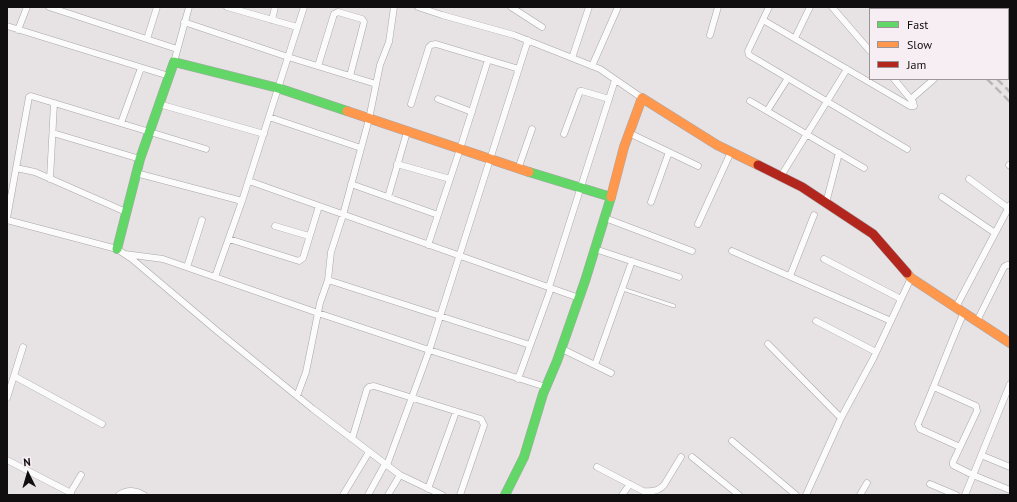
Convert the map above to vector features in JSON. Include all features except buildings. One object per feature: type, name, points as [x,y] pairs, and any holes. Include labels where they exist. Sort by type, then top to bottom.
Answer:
[{"type":"street","points":[[18,30],[27,7]]},
{"type":"street","points":[[49,7],[177,49]]},
{"type":"street","points":[[147,39],[157,7]]},
{"type":"street","points":[[120,251],[126,212],[136,173],[174,62],[189,7]]},
{"type":"street","points":[[227,7],[297,27]]},
{"type":"street","points":[[272,20],[275,7]]},
{"type":"street","points":[[215,277],[249,181],[304,7]]},
{"type":"street","points":[[297,396],[306,372],[320,303],[328,280],[331,252],[352,184],[374,101],[380,65],[389,42],[394,7]]},
{"type":"street","points":[[418,7],[514,35],[600,69],[642,98],[717,144],[802,187],[873,234],[911,278],[1010,343]]},
{"type":"street","points":[[511,7],[542,27]]},
{"type":"street","points":[[572,58],[589,7]]},
{"type":"street","points":[[592,66],[618,7]]},
{"type":"street","points":[[710,35],[718,7]]},
{"type":"street","points":[[769,7],[748,54],[749,56],[907,149]]},
{"type":"street","points":[[795,38],[810,7]]},
{"type":"street","points":[[832,7],[869,50]]},
{"type":"street","points":[[318,66],[334,14],[340,10],[363,20],[350,76]]},
{"type":"street","points":[[763,20],[912,106],[914,104],[911,99],[895,80]]},
{"type":"street","points":[[184,22],[288,57],[376,84]]},
{"type":"street","points":[[7,26],[168,76]]},
{"type":"street","points":[[368,495],[386,465],[429,351],[528,40]]},
{"type":"street","points":[[411,104],[431,44],[436,44],[519,69]]},
{"type":"street","points":[[428,245],[488,60]]},
{"type":"street","points":[[174,62],[278,88],[490,160],[611,197]]},
{"type":"street","points":[[121,123],[141,68]]},
{"type":"street","points":[[781,176],[847,69]]},
{"type":"street","points":[[767,111],[788,78]]},
{"type":"street","points":[[518,379],[550,288],[615,80]]},
{"type":"street","points":[[911,99],[933,80]]},
{"type":"street","points":[[564,134],[580,91],[609,99]]},
{"type":"street","points":[[206,149],[31,96],[29,97],[7,219],[120,251],[159,258],[318,314],[546,388]]},
{"type":"street","points":[[505,495],[524,457],[546,388],[580,298],[605,218],[624,147],[642,98]]},
{"type":"street","points":[[438,99],[472,112]]},
{"type":"street","points":[[750,101],[864,168]]},
{"type":"street","points":[[50,179],[54,103]]},
{"type":"street","points":[[159,104],[264,134]]},
{"type":"street","points":[[269,117],[361,148]]},
{"type":"street","points":[[518,169],[532,129]]},
{"type":"street","points":[[388,197],[407,132]]},
{"type":"street","points":[[53,133],[140,160]]},
{"type":"street","points":[[629,133],[698,166]]},
{"type":"street","points":[[651,202],[669,152]]},
{"type":"street","points":[[698,224],[731,152]]},
{"type":"street","points":[[826,203],[839,153]]},
{"type":"street","points":[[397,164],[450,180]]},
{"type":"street","points":[[16,168],[35,172],[126,212]]},
{"type":"street","points":[[136,173],[242,201]]},
{"type":"street","points":[[960,447],[920,429],[918,424],[934,387],[960,309],[995,233],[1009,207],[969,179]]},
{"type":"street","points":[[249,181],[580,298]]},
{"type":"street","points":[[352,184],[438,215]]},
{"type":"street","points":[[942,197],[995,233]]},
{"type":"street","points":[[229,239],[299,261],[303,258],[318,206]]},
{"type":"street","points":[[790,276],[814,215]]},
{"type":"street","points":[[605,218],[692,251]]},
{"type":"street","points":[[187,267],[202,220]]},
{"type":"street","points":[[275,226],[309,236]]},
{"type":"street","points":[[595,249],[679,277]]},
{"type":"street","points":[[120,251],[132,259],[297,396],[386,465],[400,475],[442,495]]},
{"type":"street","points":[[732,251],[890,321]]},
{"type":"street","points":[[824,259],[901,299]]},
{"type":"street","points":[[596,365],[632,261]]},
{"type":"street","points":[[977,321],[1004,267],[1010,265]]},
{"type":"street","points":[[806,495],[841,418],[876,352],[911,278]]},
{"type":"street","points":[[328,280],[530,345]]},
{"type":"street","points":[[816,321],[876,352]]},
{"type":"street","points":[[768,344],[841,418]]},
{"type":"street","points":[[7,395],[24,347]]},
{"type":"street","points":[[562,349],[611,373]]},
{"type":"street","points":[[14,376],[102,424]]},
{"type":"street","points":[[965,495],[1010,384]]},
{"type":"street","points":[[352,439],[369,386],[374,386],[481,419],[484,425],[460,495]]},
{"type":"street","points":[[934,387],[976,406],[977,408],[953,465],[1010,490]]},
{"type":"street","points":[[428,489],[456,412]]},
{"type":"street","points":[[732,441],[796,495]]},
{"type":"street","points":[[343,495],[369,452]]},
{"type":"street","points":[[981,455],[1010,467]]},
{"type":"street","points":[[598,467],[648,492],[661,488],[664,485],[681,457]]},
{"type":"street","points":[[692,457],[739,495]]},
{"type":"street","points":[[7,460],[70,494],[81,475]]},
{"type":"street","points":[[388,495],[400,475]]},
{"type":"street","points":[[860,495],[867,483]]},
{"type":"street","points":[[622,495],[630,484]]},
{"type":"street","points":[[930,484],[956,495]]},
{"type":"street","points":[[118,495],[129,491],[135,491],[144,495]]},
{"type":"lane","points":[[622,288],[674,306]]},
{"type":"railway","points":[[988,80],[1010,102]]},
{"type":"railway","points":[[998,80],[1010,92]]},
{"type":"traffic: fast","points":[[117,249],[140,159],[174,62],[278,88],[347,111]]},
{"type":"traffic: fast","points":[[505,495],[524,457],[543,394],[557,361],[585,281],[611,197],[529,172]]},
{"type":"traffic: slow","points":[[611,197],[624,147],[642,98],[717,145],[758,165]]},
{"type":"traffic: slow","points":[[347,111],[529,172]]},
{"type":"traffic: slow","points":[[907,273],[911,278],[1010,343]]},
{"type":"traffic: jam","points":[[758,165],[802,187],[873,234],[907,273]]}]
